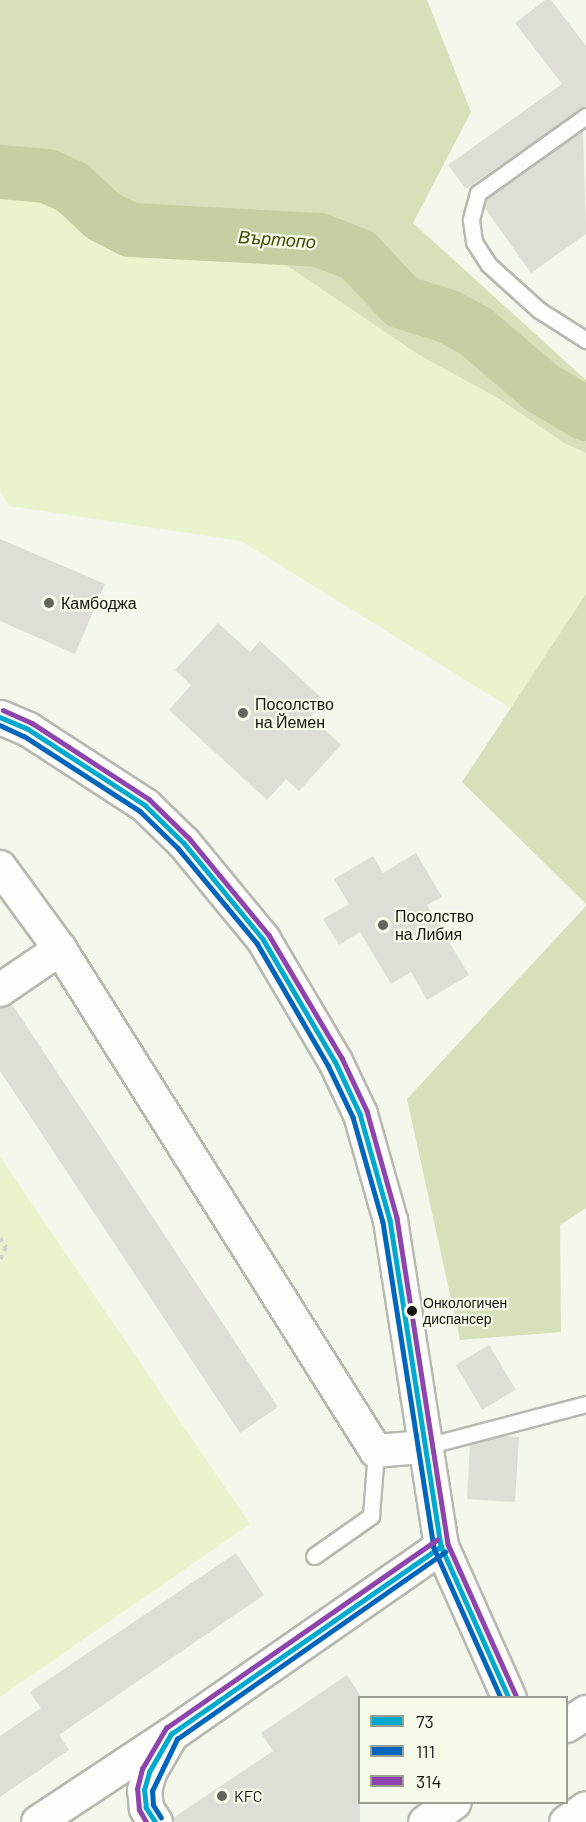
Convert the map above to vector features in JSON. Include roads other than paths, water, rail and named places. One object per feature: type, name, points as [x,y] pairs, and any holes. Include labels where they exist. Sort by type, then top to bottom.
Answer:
[{"type":"street","points":[[0,717],[28,729],[145,805],[225,888],[263,939],[309,1011],[360,1114],[390,1220],[422,1447],[441,1546],[508,1696]]},
{"type":"street","points":[[0,867],[60,949],[376,1451],[422,1447]]},
{"type":"street","points":[[0,990],[60,949]]},
{"type":"street","points":[[38,1822],[171,1734],[441,1546]]},
{"type":"street","points":[[568,1724],[586,1712]]},
{"type":"street","points":[[155,1822],[146,1808],[144,1790],[149,1772],[171,1734]]},
{"type":"street","points":[[425,1822],[452,1804]]},
{"type":"street","points":[[566,1822],[586,1808]]},
{"type":"lane","points":[[586,116],[478,193],[471,220],[474,242],[489,265],[539,310],[586,340]]},
{"type":"lane","points":[[422,1447],[586,1404]]},
{"type":"lane","points":[[314,1556],[371,1516],[376,1451]]},
{"type":"waterway","name":"Въртопо","points":[[0,172],[47,176],[72,187],[103,216],[131,230],[319,240],[358,255],[402,302],[447,316],[475,331],[542,388],[586,414]]},
{"type":"place","name":"Камбоджа","points":[[49,603]]},
{"type":"place","name":"Посолство на Йемен","points":[[243,713]]},
{"type":"place","name":"Посолство на Либия","points":[[383,925]]},
{"type":"place","name":"Онкологичен диспансер","points":[[412,1311]]},
{"type":"place","name":"KFC","points":[[222,1796]]}]
